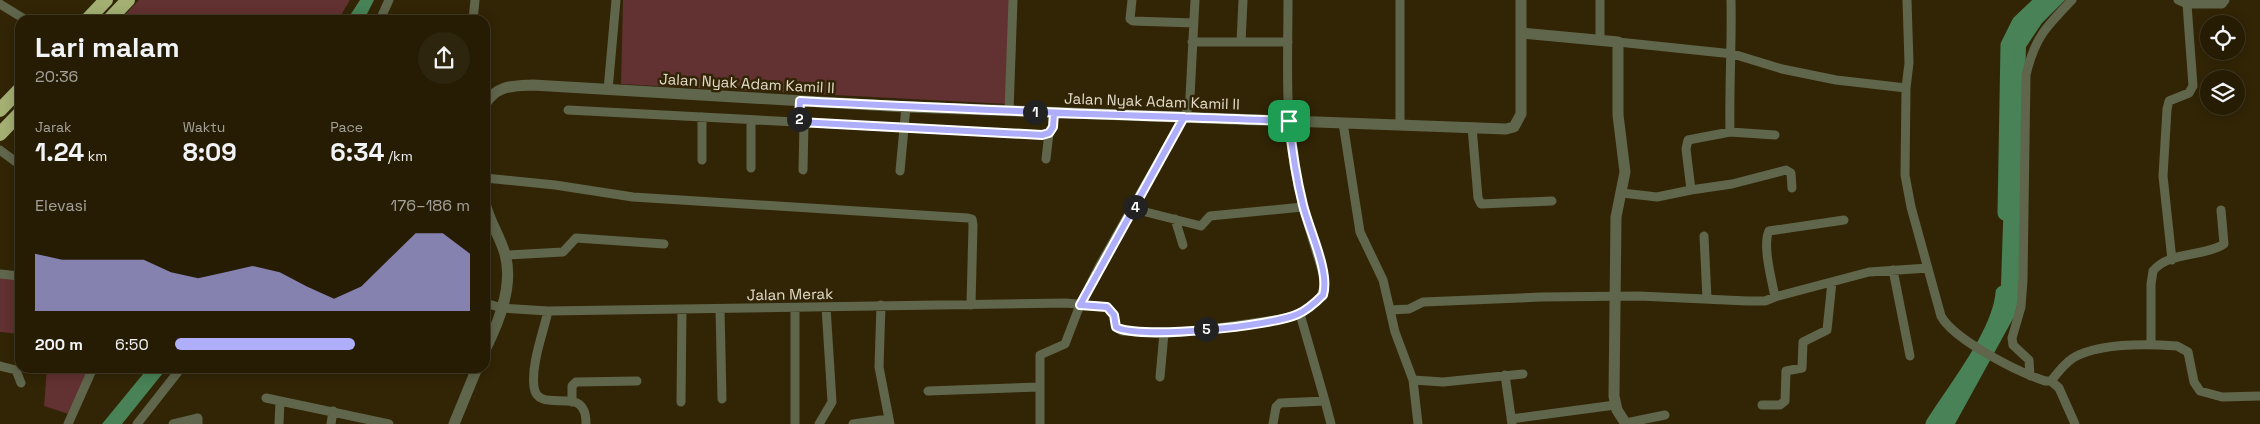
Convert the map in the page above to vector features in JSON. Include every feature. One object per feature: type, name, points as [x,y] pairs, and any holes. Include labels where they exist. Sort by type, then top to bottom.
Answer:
[{"type":"highway","points":[[114,15],[128,0]]},
{"type":"highway","points":[[91,15],[102,2]]},
{"type":"highway","points":[[0,110],[15,94]]},
{"type":"highway","points":[[0,134],[15,118]]},
{"type":"street","points":[[382,15],[390,0]]},
{"type":"street","points":[[474,15],[475,0]]},
{"type":"street","points":[[608,90],[616,0]]},
{"type":"street","points":[[1009,111],[1013,0]]},
{"type":"street","points":[[1132,0],[1130,19],[1133,21],[1194,22]]},
{"type":"street","points":[[1040,424],[1040,356],[1065,344],[1080,305],[1100,266],[1134,209],[1184,117],[1190,97],[1195,0]]},
{"type":"street","points":[[1241,42],[1243,0]]},
{"type":"street","points":[[1160,377],[1164,333],[1252,323],[1300,314],[1323,295],[1325,288],[1324,277],[1303,206],[1294,164],[1289,121],[1288,0]]},
{"type":"street","points":[[1400,0],[1400,124]]},
{"type":"street","points":[[1521,0],[1522,34],[1732,54],[1782,69],[1836,80],[1906,88]]},
{"type":"street","points":[[1600,0],[1600,40]]},
{"type":"street","points":[[1730,132],[1731,0]]},
{"type":"street","points":[[1907,0],[1909,63],[1906,88],[1905,175],[1911,206],[1945,322],[1967,340],[2000,360],[2030,376],[2051,381],[2059,388],[2075,424]]},
{"type":"street","points":[[2030,376],[2028,360],[2013,345],[2012,338],[2021,307],[2023,280],[2026,75],[2031,54],[2040,35],[2072,0]]},
{"type":"street","points":[[2178,0],[2188,4],[2222,4],[2224,0]]},
{"type":"street","points":[[0,4],[18,15]]},
{"type":"street","points":[[2172,260],[2163,176],[2166,110],[2169,100],[2189,93],[2193,86],[2188,4]]},
{"type":"street","name":"Jalan Nyak Adam Kamil II","points":[[490,95],[498,89],[508,86],[906,107],[1506,129],[1514,127],[1521,114],[1522,34]]},
{"type":"street","points":[[1192,42],[1288,42]]},
{"type":"street","points":[[1618,42],[1618,115],[1625,172],[1616,217],[1614,297],[1615,405],[1626,424],[1664,415]]},
{"type":"street","points":[[800,101],[803,170]]},
{"type":"street","points":[[900,172],[906,107]]},
{"type":"street","points":[[568,110],[904,129],[1042,135],[1049,133]]},
{"type":"street","points":[[1046,159],[1054,113]]},
{"type":"street","points":[[702,117],[702,160]]},
{"type":"street","points":[[751,120],[751,168]]},
{"type":"street","points":[[1343,123],[1360,232],[1383,280],[1395,332],[1413,380],[1418,424]]},
{"type":"street","points":[[1472,127],[1478,198],[1481,204],[1552,201]]},
{"type":"street","points":[[1691,190],[1687,142],[1730,132],[1775,135]]},
{"type":"street","points":[[0,150],[15,161]]},
{"type":"street","points":[[1622,193],[1657,197],[1732,184],[1786,170],[1791,173],[1792,188]]},
{"type":"street","points":[[490,179],[554,185],[633,197],[972,219],[971,305]]},
{"type":"street","points":[[1134,209],[1202,226],[1210,216],[1303,206]]},
{"type":"street","points":[[2151,345],[2152,275],[2156,267],[2172,260],[2204,252],[2224,244],[2221,210]]},
{"type":"street","points":[[1175,219],[1183,245]]},
{"type":"street","points":[[1775,297],[1769,266],[1767,236],[1769,231],[1844,220]]},
{"type":"street","points":[[490,226],[506,255],[508,279],[502,308],[490,338]]},
{"type":"street","points":[[1704,236],[1706,299]]},
{"type":"street","points":[[506,255],[563,252],[576,238],[664,244]]},
{"type":"street","points":[[1390,310],[1409,310],[1423,302],[1541,297],[1765,301],[1869,272],[1928,268]]},
{"type":"street","points":[[1893,270],[1910,356]]},
{"type":"street","points":[[0,274],[15,276]]},
{"type":"street","points":[[1762,405],[1780,405],[1785,401],[1786,372],[1802,368],[1803,342],[1827,330],[1832,282]]},
{"type":"street","name":"Jalan Merak","points":[[490,304],[502,308],[548,311],[720,310],[881,305],[1080,305],[1111,309],[1116,327],[1122,331],[1164,333]]},
{"type":"street","points":[[853,424],[889,421],[879,367],[881,305]]},
{"type":"street","points":[[819,424],[832,402],[826,307]]},
{"type":"street","points":[[795,308],[795,424]]},
{"type":"street","points":[[681,402],[682,310]]},
{"type":"street","points":[[720,310],[722,399]]},
{"type":"street","points":[[548,311],[536,365],[534,389],[537,396],[544,400],[572,402],[583,409],[586,424]]},
{"type":"street","points":[[1300,314],[1331,424]]},
{"type":"street","points":[[2051,381],[2065,364],[2084,352],[2097,349],[2151,345],[2177,346],[2187,349],[2194,382],[2200,391],[2222,397],[2260,396]]},
{"type":"street","points":[[0,366],[15,370]]},
{"type":"street","points":[[17,373],[21,383]]},
{"type":"street","points":[[68,424],[90,373]]},
{"type":"street","points":[[137,424],[176,373]]},
{"type":"street","points":[[454,424],[475,373]]},
{"type":"street","points":[[1413,380],[1444,382],[1523,374]]},
{"type":"street","points":[[1505,375],[1512,422],[1615,405]]},
{"type":"street","points":[[572,402],[572,386],[576,382],[637,381]]},
{"type":"street","points":[[928,391],[1039,387]]},
{"type":"street","points":[[266,398],[389,424]]},
{"type":"street","points":[[279,424],[280,401]]},
{"type":"street","points":[[1273,424],[1276,407],[1280,403],[1325,401]]},
{"type":"street","points":[[331,424],[333,411]]},
{"type":"street","points":[[174,424],[198,418],[198,424]]},
{"type":"shaded area","points":[[139,0],[350,0],[341,15],[125,15]]},
{"type":"shaded area","points":[[360,0],[374,0],[366,15],[350,15]]},
{"type":"shaded area","points":[[623,0],[1015,0],[1008,104],[621,84]]},
{"type":"shaded area","points":[[2044,0],[2065,0],[2042,23],[2026,47],[2019,296],[2015,315],[1955,424],[1939,424],[2000,314],[2008,75],[2015,43],[2019,34],[2028,18]]},
{"type":"shaded area","points":[[0,271],[15,272],[15,334],[0,332]]},
{"type":"shaded area","points":[[47,373],[87,373],[72,415],[44,406]]},
{"type":"shaded area","points":[[144,373],[163,373],[122,424],[102,424]]},
{"type":"waterway","points":[[2005,213],[2008,45],[2019,23],[2043,0]]},
{"type":"waterway","points":[[1933,424],[1985,343],[2000,309],[2003,293]]},
{"type":"route","points":[[1289,121],[1184,117],[1054,113],[906,107],[800,101],[799,122],[1042,135],[1049,133],[1053,127],[1054,113],[1119,115],[1184,117],[1080,305],[1111,309],[1116,327],[1122,331],[1169,333],[1281,319],[1300,314],[1323,295],[1325,288],[1324,277],[1303,206],[1294,164],[1289,121]]}]
